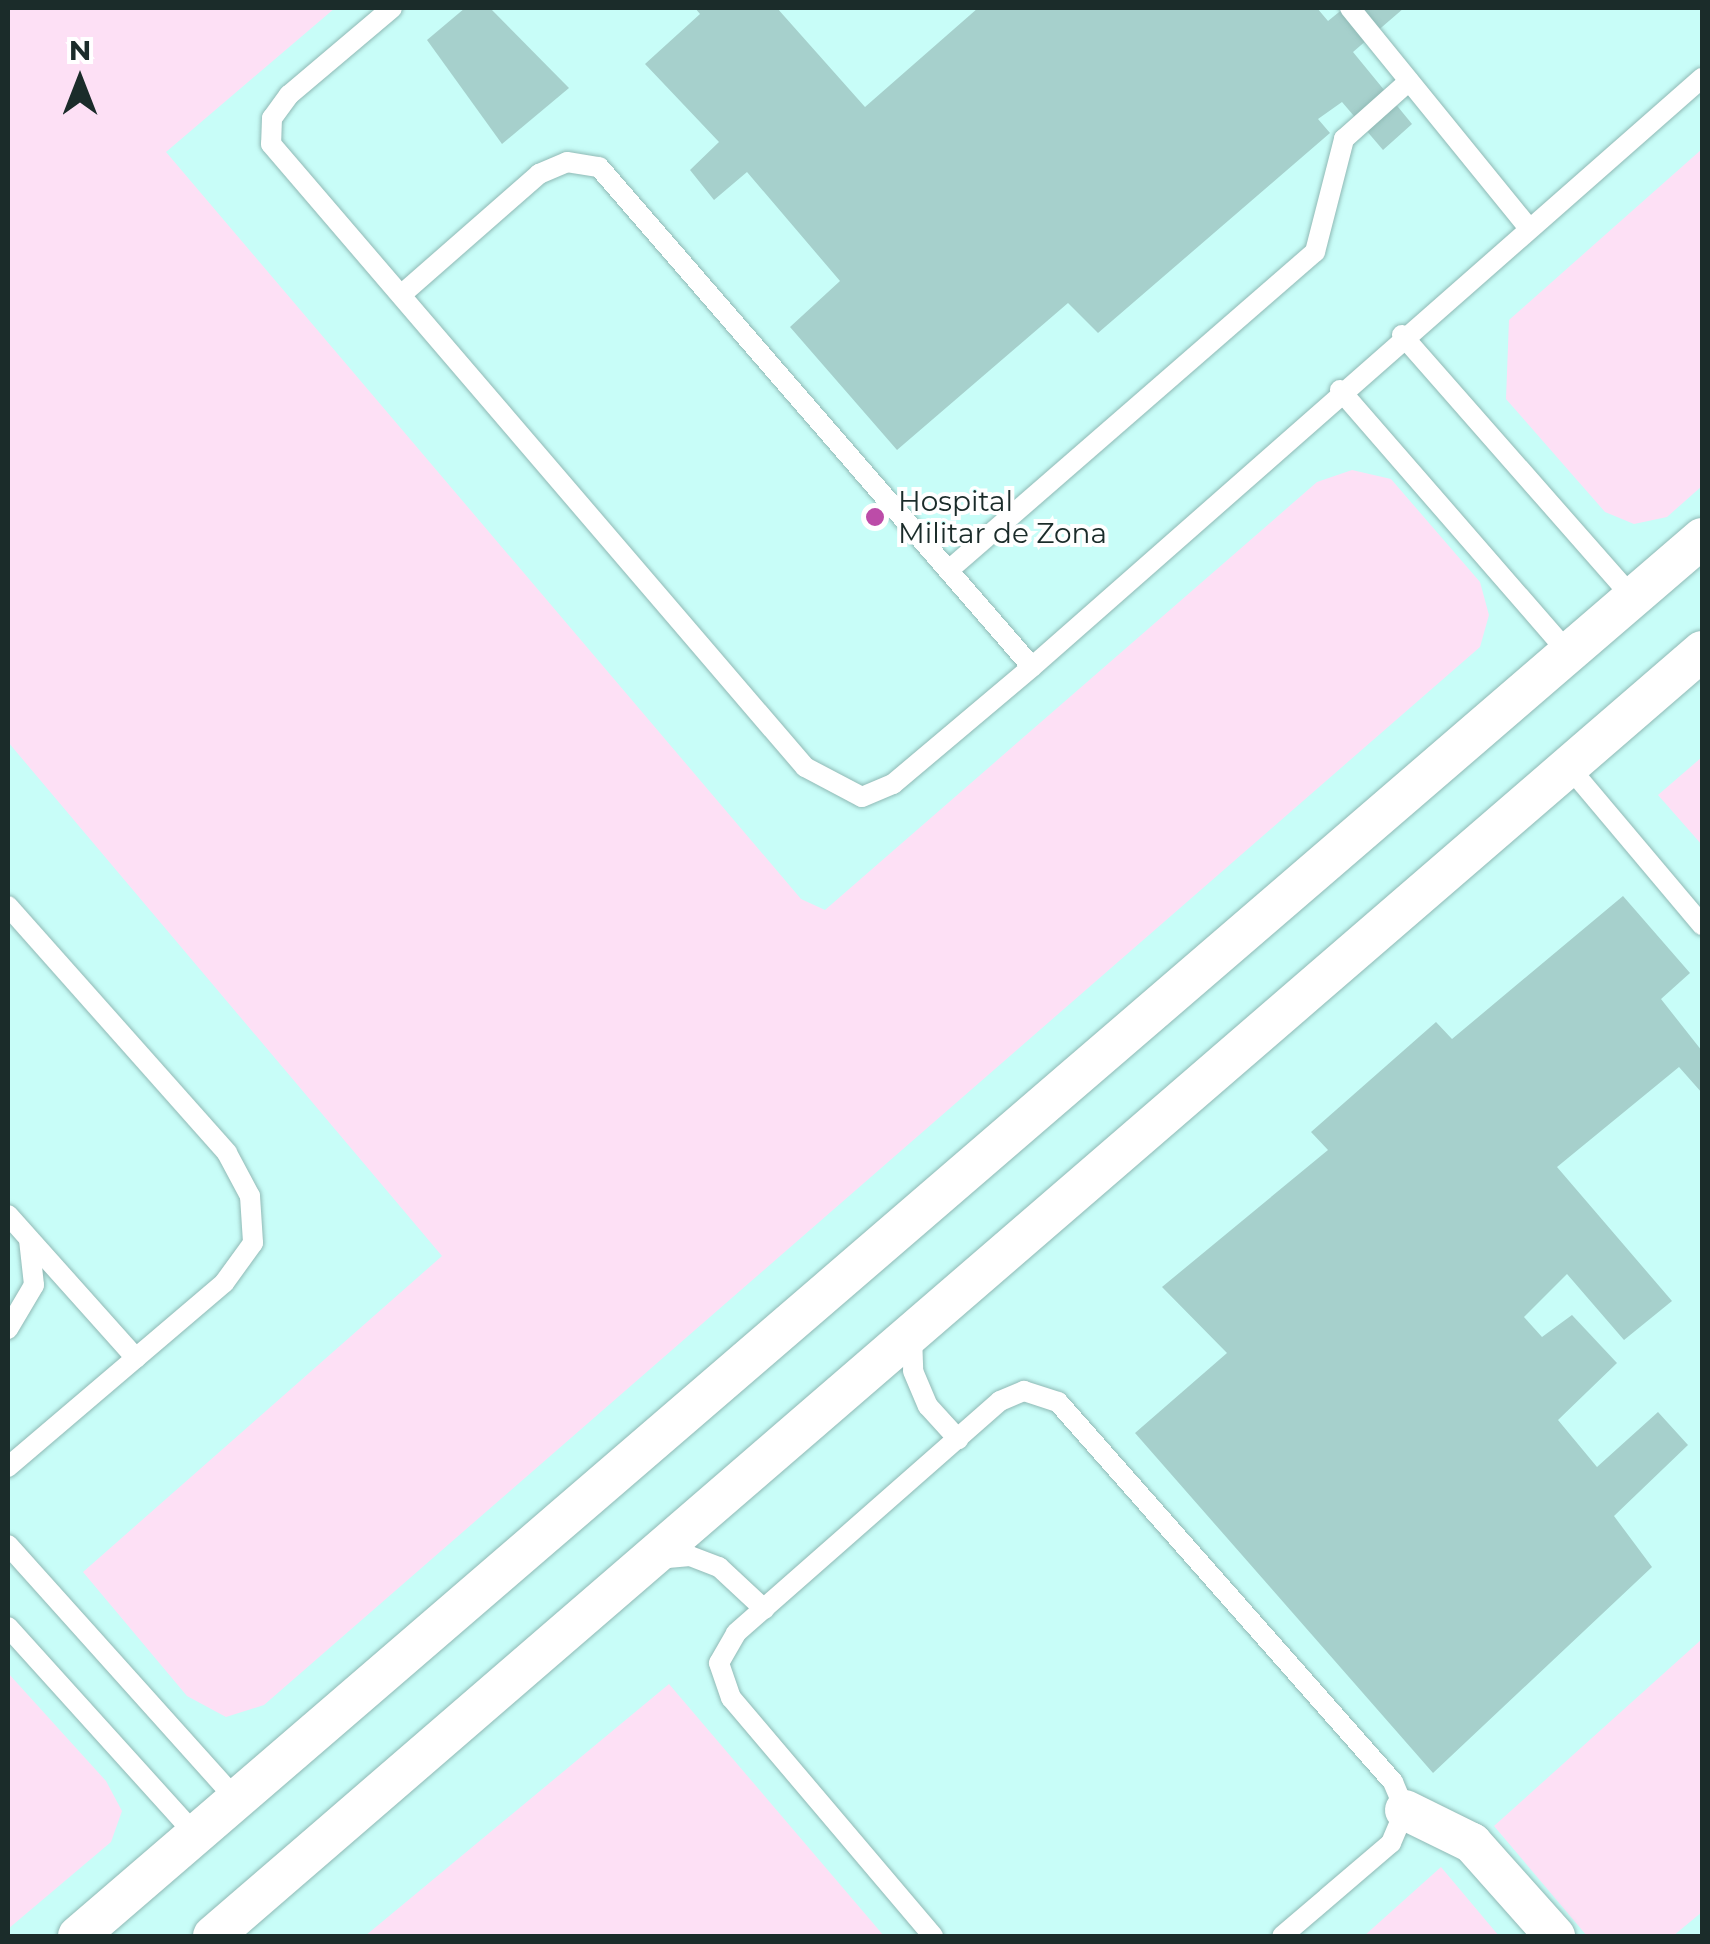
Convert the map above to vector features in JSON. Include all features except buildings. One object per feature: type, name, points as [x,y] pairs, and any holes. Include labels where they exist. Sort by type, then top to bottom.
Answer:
[{"type":"street","points":[[78,1936],[1702,538]]},
{"type":"street","points":[[213,1936],[1702,651]]},
{"type":"street","points":[[1405,1810],[1472,1843],[1555,1936]]},
{"type":"lane","points":[[392,8],[289,95],[272,118],[271,144],[828,786],[862,797],[894,784],[1032,666],[1402,335],[1702,78]]},
{"type":"lane","points":[[1350,8],[1528,227]]},
{"type":"lane","points":[[949,570],[1316,252],[1344,139],[1409,81]]},
{"type":"lane","points":[[400,295],[539,174],[567,162],[599,167],[1032,666]]},
{"type":"lane","points":[[1402,335],[1633,598]]},
{"type":"lane","points":[[1340,390],[1568,653]]},
{"type":"lane","points":[[1568,766],[1702,925]]},
{"type":"lane","points":[[8,906],[226,1153],[250,1196],[253,1243],[224,1283],[8,1467]]},
{"type":"lane","points":[[8,1215],[136,1358]]},
{"type":"lane","points":[[8,1329],[34,1286],[30,1240]]},
{"type":"lane","points":[[912,1334],[913,1372],[958,1439]]},
{"type":"lane","points":[[933,1936],[730,1698],[719,1663],[764,1609],[958,1439],[1024,1391],[1058,1402],[1393,1782],[1405,1810],[1391,1843],[1282,1936]]},
{"type":"lane","points":[[8,1545],[236,1800]]},
{"type":"lane","points":[[650,1559],[690,1556],[719,1567],[764,1609]]},
{"type":"lane","points":[[8,1627],[196,1835]]},
{"type":"shaded area","points":[[8,8],[1702,8],[1702,1936],[8,1936]]},
{"type":"shaded area","points":[[8,8],[335,8],[166,152],[801,899],[825,910],[1317,482],[1352,470],[1391,479],[1480,582],[1489,615],[1480,647],[264,1705],[226,1717],[187,1696],[83,1572],[442,1256],[8,742]]},
{"type":"shaded area","points":[[1702,149],[1702,486],[1667,517],[1634,524],[1605,512],[1506,399],[1509,320]]},
{"type":"shaded area","points":[[1702,757],[1702,845],[1658,795]]},
{"type":"shaded area","points":[[1702,1639],[1702,1912],[1673,1936],[1587,1936],[1494,1826]]},
{"type":"shaded area","points":[[8,1673],[106,1781],[122,1811],[111,1842],[8,1929]]},
{"type":"shaded area","points":[[669,1684],[884,1936],[365,1936]]},
{"type":"shaded area","points":[[1441,1867],[1499,1936],[1364,1936]]},
{"type":"place","name":"Hospital Militar de Zona","points":[[875,517]]}]
